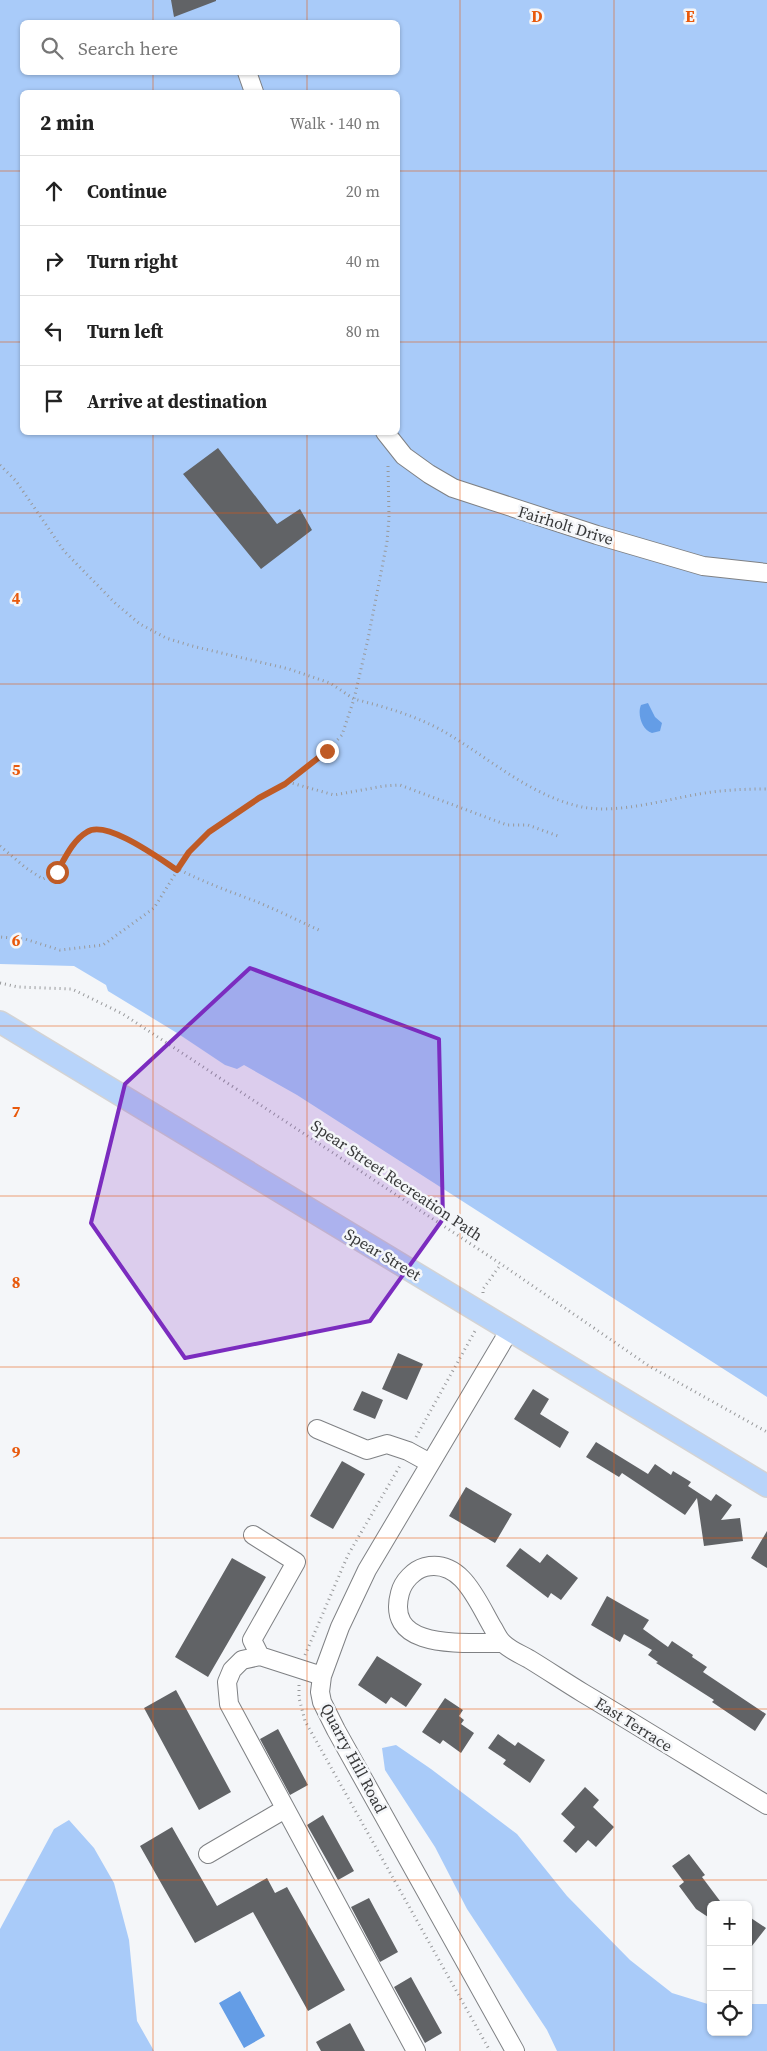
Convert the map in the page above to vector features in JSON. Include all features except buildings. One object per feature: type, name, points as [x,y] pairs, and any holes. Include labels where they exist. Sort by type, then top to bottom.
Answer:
[{"type":"main road","name":"Spear Street","points":[[0,1022],[767,1486]]},
{"type":"street","points":[[248,75],[253,90]]},
{"type":"street","name":"Fairholt Drive","points":[[387,435],[404,456],[453,488],[579,529],[703,566],[767,573]]},
{"type":"street","name":"Quarry Hill Road","points":[[509,1331],[367,1570],[340,1627],[322,1676],[320,1692],[328,1714],[509,2047]]},
{"type":"street","points":[[317,1429],[367,1450],[387,1444],[408,1451],[430,1463]]},
{"type":"street","points":[[252,1535],[296,1562],[252,1640],[260,1656]]},
{"type":"street","name":"East Terrace","points":[[502,1643],[434,1641],[422,1638],[412,1632],[401,1618],[398,1602],[400,1590],[406,1580],[415,1572],[425,1567],[437,1566],[459,1575],[468,1585],[502,1643],[767,1806]]},
{"type":"street","points":[[322,1676],[260,1656],[242,1660],[232,1670],[226,1682],[229,1704],[416,2051]]},
{"type":"street","points":[[208,1854],[285,1809]]},
{"type":"path","points":[[0,465],[16,481],[64,551],[116,604],[140,624],[166,638],[192,646],[289,668],[330,683],[354,699],[394,709],[417,718],[544,794],[562,802],[584,808],[640,806],[730,789],[767,789]]},
{"type":"path","points":[[0,937],[25,939],[60,950],[103,945],[154,908],[189,852],[209,832],[259,798],[288,782],[327,751],[342,735],[354,699],[368,639],[387,542],[389,518],[388,466]]},
{"type":"path","points":[[288,782],[334,795],[400,785],[507,825],[528,825],[558,836]]},
{"type":"path","points":[[0,846],[26,868],[43,879],[57,872],[76,842],[86,832],[94,828],[114,833],[177,870],[321,931]]},
{"type":"path","name":"Spear Street Recreation Path","points":[[0,984],[18,987],[72,989],[123,1014],[501,1264],[648,1366],[767,1432]]},
{"type":"path","points":[[490,2051],[305,1721],[299,1698],[299,1680],[307,1648],[348,1555],[474,1335],[484,1289],[501,1264]]},
{"type":"highlighted area","points":[[250,968],[439,1039],[443,1219],[370,1321],[185,1358],[91,1223],[125,1084]]},
{"type":"shaded area","points":[[0,0],[767,0],[767,1397],[297,1095],[244,1065],[237,1069],[225,1065],[108,991],[106,985],[74,966],[0,964]]},
{"type":"shaded area","points":[[648,703],[655,717],[662,723],[660,731],[652,733],[648,731],[641,721],[641,705]]},
{"type":"shaded area","points":[[396,1745],[517,1834],[567,1896],[630,1960],[672,1993],[707,2004],[707,2036],[752,2036],[752,2004],[767,2004],[767,2051],[557,2051],[547,2030],[467,1909],[435,1847],[385,1770],[382,1748]]},
{"type":"shaded area","points":[[69,1820],[94,1848],[114,1883],[129,1940],[137,2021],[154,2051],[0,2051],[0,1929],[54,1829]]},
{"type":"shaded area","points":[[240,1991],[265,2036],[244,2048],[219,2003]]},
{"type":"route","points":[[57,872],[76,842],[86,832],[94,828],[114,833],[140,846],[177,870],[189,852],[209,832],[259,798],[285,784],[327,751]]}]
